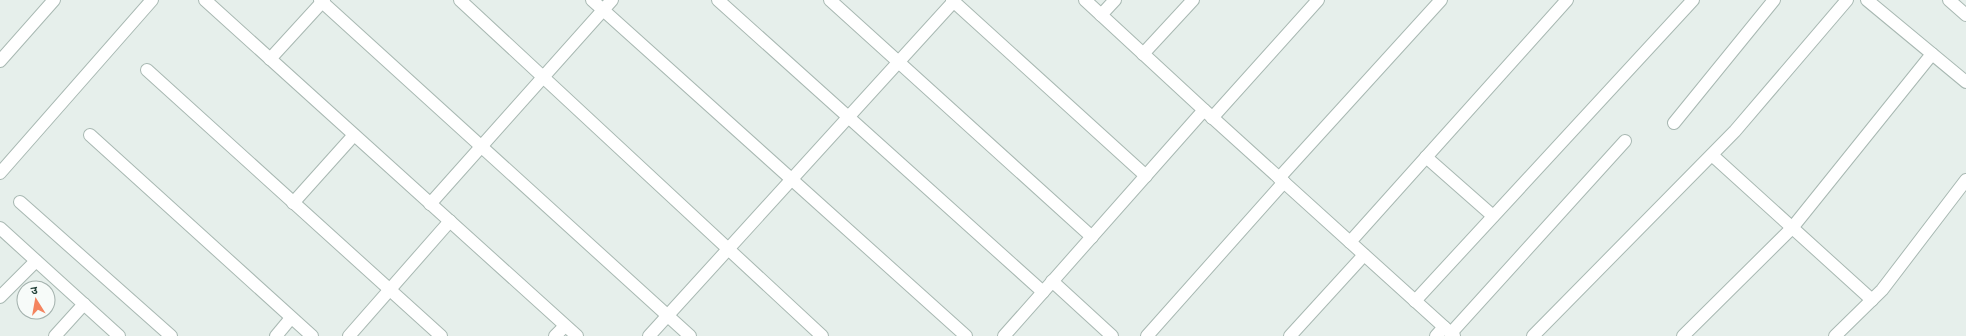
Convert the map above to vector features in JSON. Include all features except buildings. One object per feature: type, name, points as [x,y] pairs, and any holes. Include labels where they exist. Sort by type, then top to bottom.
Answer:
[{"type":"street","points":[[0,61],[54,0]]},
{"type":"street","points":[[0,173],[152,0]]},
{"type":"street","points":[[205,0],[576,336]]},
{"type":"street","points":[[460,0],[543,76],[727,250],[822,336]]},
{"type":"street","points":[[592,0],[966,336]]},
{"type":"street","points":[[430,204],[612,0]]},
{"type":"street","points":[[718,0],[1043,292]]},
{"type":"street","points":[[830,0],[1092,237]]},
{"type":"street","points":[[649,336],[899,62],[953,0],[1146,176]]},
{"type":"street","points":[[1085,0],[1208,114],[1415,301],[1446,333],[1625,142]]},
{"type":"street","points":[[1101,15],[1115,0]]},
{"type":"street","points":[[1143,54],[1193,0]]},
{"type":"street","points":[[1004,336],[1146,176],[1318,0]]},
{"type":"street","points":[[1147,336],[1282,180],[1442,0]]},
{"type":"street","points":[[1350,242],[1568,0]]},
{"type":"street","points":[[1415,301],[1692,0]]},
{"type":"street","points":[[1674,123],[1774,0]]},
{"type":"street","points":[[1533,336],[1735,131],[1847,0]]},
{"type":"street","points":[[1867,0],[1966,82]]},
{"type":"street","points":[[1949,0],[1966,15]]},
{"type":"street","points":[[270,59],[322,1],[690,336]]},
{"type":"street","points":[[1683,336],[1792,228],[1932,54]]},
{"type":"street","points":[[147,70],[441,336]]},
{"type":"street","points":[[90,135],[312,336]]},
{"type":"street","points":[[294,203],[354,135]]},
{"type":"street","points":[[1712,155],[1872,300]]},
{"type":"street","points":[[1426,157],[1493,216]]},
{"type":"street","points":[[1835,336],[1882,290],[1966,180]]},
{"type":"street","points":[[20,202],[171,336]]},
{"type":"street","points":[[349,336],[450,221]]},
{"type":"street","points":[[0,228],[119,336]]},
{"type":"street","points":[[1290,336],[1364,255]]},
{"type":"street","points":[[0,297],[36,261]]},
{"type":"street","points":[[1052,281],[1112,336]]},
{"type":"street","points":[[55,336],[84,304]]},
{"type":"street","points":[[276,336],[291,318]]},
{"type":"street","points":[[556,336],[565,326]]}]
